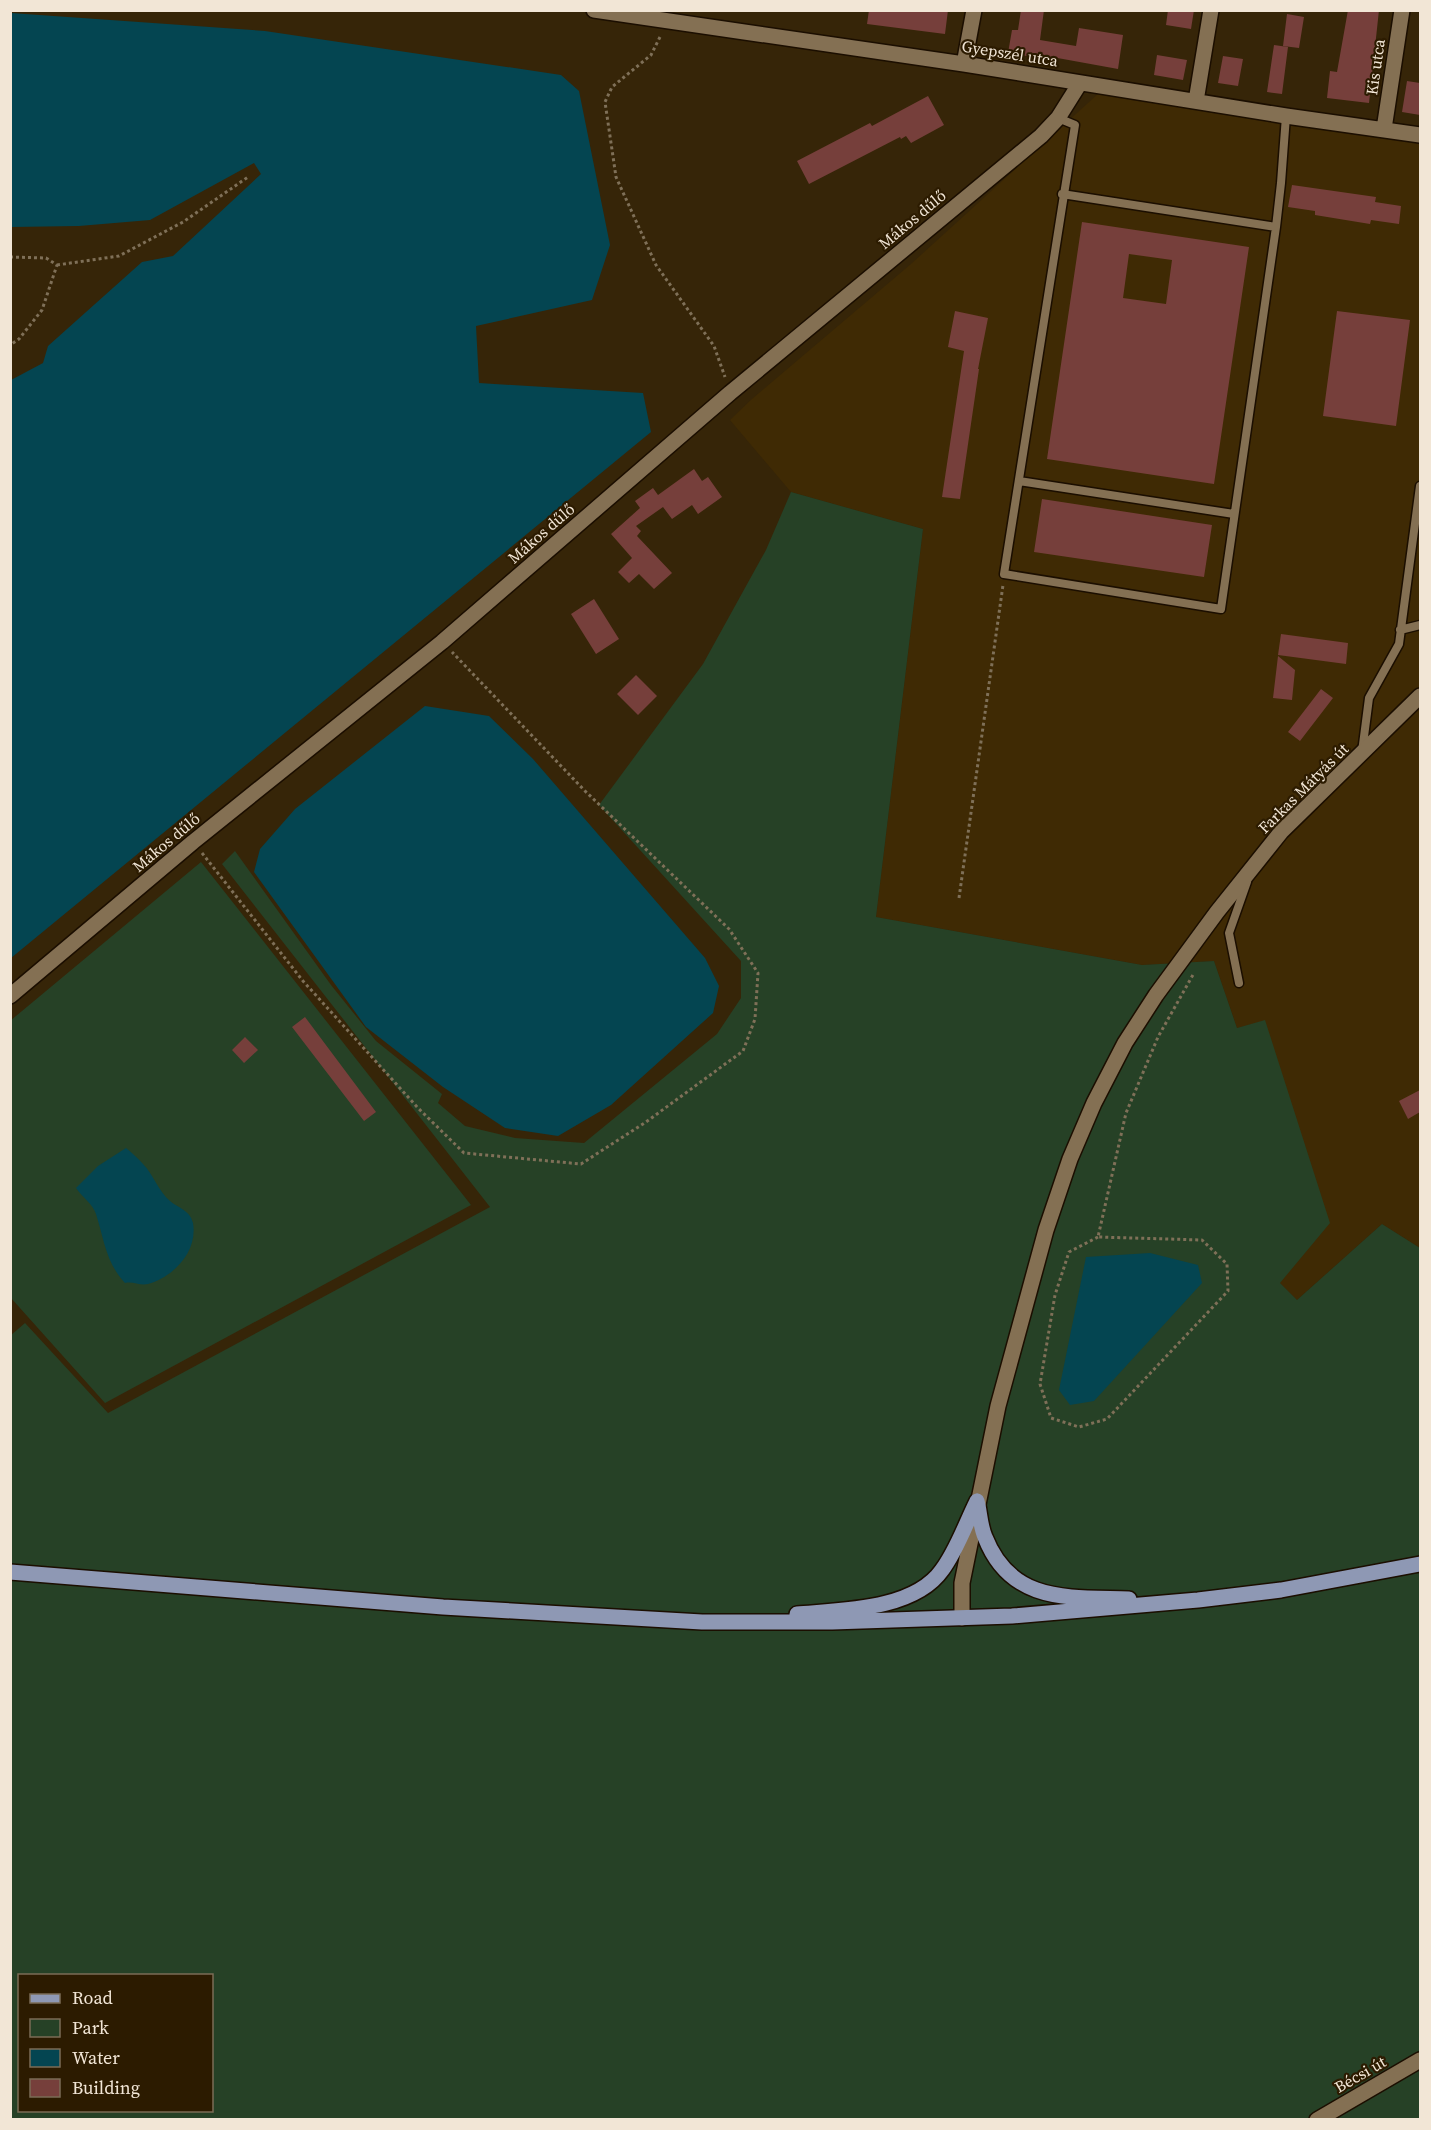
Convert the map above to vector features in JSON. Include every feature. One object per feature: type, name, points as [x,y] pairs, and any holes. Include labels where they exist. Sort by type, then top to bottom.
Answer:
[{"type":"main road","points":[[977,1501],[984,1535],[999,1564],[1029,1589],[1077,1605]]},
{"type":"main road","points":[[735,1622],[895,1602],[917,1592],[942,1570],[977,1501]]},
{"type":"main road","points":[[10,1572],[443,1607],[668,1620],[832,1622],[1012,1616],[1077,1605],[1198,1600],[1281,1590],[1420,1564]]},
{"type":"street","name":"Gyepszél utca","points":[[594,10],[668,22],[686,17],[1080,83],[1420,135]]},
{"type":"street","points":[[964,64],[974,10]]},
{"type":"street","points":[[1196,101],[1211,10]]},
{"type":"street","name":"Kis utca","points":[[1384,129],[1401,10]]},
{"type":"street","name":"Mákos dűlő","points":[[10,996],[194,842],[442,642],[730,393],[1041,136],[1058,118],[1080,83]]},
{"type":"street","name":"Farkas Mátyás út","points":[[962,1618],[962,1583],[998,1406],[1046,1230],[1070,1159],[1094,1103],[1125,1043],[1156,995],[1217,912],[1281,832],[1420,696]]},
{"type":"street","name":"Bécsi út","points":[[1317,2120],[1420,2061]]},
{"type":"lane","points":[[1058,118],[1075,124],[1062,194],[1004,574],[1221,609],[1276,227],[1286,116]]},
{"type":"lane","points":[[1062,194],[1276,227]]},
{"type":"lane","points":[[1019,481],[1234,514]]},
{"type":"lane","points":[[1362,755],[1369,698],[1399,644],[1419,515],[1420,486]]},
{"type":"lane","points":[[1400,630],[1420,625]]},
{"type":"lane","points":[[1239,983],[1229,933],[1251,870]]},
{"type":"path","points":[[668,22],[651,55],[612,87],[605,102],[616,177],[656,265],[714,346],[730,393]]},
{"type":"path","points":[[10,257],[46,258],[57,265],[118,256],[183,222],[248,177]]},
{"type":"path","points":[[10,345],[19,339],[42,310],[57,265]]},
{"type":"path","points":[[959,898],[1004,574]]},
{"type":"path","points":[[194,842],[303,981],[418,1108],[464,1152],[581,1164],[646,1122],[743,1051],[755,1019],[758,973],[729,929],[584,790],[442,642]]},
{"type":"path","points":[[1098,1237],[1202,1240],[1227,1264],[1228,1291],[1107,1419],[1079,1427],[1051,1418],[1040,1384],[1055,1296],[1069,1252],[1098,1237],[1126,1113],[1158,1037],[1197,968]]},
{"type":"shaded area","points":[[1099,93],[1420,139],[1420,1248],[1382,1224],[1297,1300],[1280,1283],[1264,1021],[1237,1028],[1214,961],[1142,965],[876,917],[923,529],[791,492],[730,420],[911,264]]},
{"type":"green space","points":[[791,492],[923,529],[876,917],[1142,965],[1214,961],[1237,1028],[1265,1020],[1330,1223],[1280,1283],[1297,1300],[1382,1224],[1420,1248],[1420,2119],[11,2119],[10,1336],[25,1323],[108,1413],[490,1207],[222,864],[235,851],[331,985],[376,1041],[442,1094],[438,1103],[465,1126],[515,1138],[584,1143],[717,1034],[741,998],[741,961],[599,805],[703,664],[766,550]]},
{"type":"green space","points":[[201,862],[471,1205],[105,1403],[11,1298],[10,1021]]},
{"type":"water","points":[[11,13],[265,31],[561,75],[579,91],[610,245],[592,300],[476,326],[479,383],[643,393],[651,432],[11,958],[11,380],[43,363],[48,346],[142,262],[173,256],[261,174],[254,163],[150,220],[79,226],[11,227]]},
{"type":"water","points":[[425,706],[489,716],[533,759],[705,958],[719,986],[713,1013],[611,1105],[558,1136],[505,1128],[443,1087],[366,1027],[254,872],[260,849],[295,809]]},
{"type":"water","points":[[126,1148],[147,1168],[166,1197],[187,1212],[193,1223],[192,1244],[182,1262],[166,1276],[148,1284],[125,1283],[119,1275],[106,1250],[95,1210],[76,1188],[98,1166]]},
{"type":"water","points":[[1150,1253],[1198,1265],[1202,1283],[1094,1401],[1070,1405],[1059,1390],[1086,1257]]},
{"type":"building","points":[[869,10],[948,10],[945,34],[867,24]]},
{"type":"building","points":[[1021,10],[1044,10],[1040,40],[1076,46],[1079,28],[1123,35],[1118,69],[1052,57],[1051,60],[1008,53],[1012,30],[1018,30]]},
{"type":"building","points":[[1168,10],[1194,10],[1191,29],[1166,25]]},
{"type":"building","points":[[1348,10],[1379,10],[1369,103],[1327,98],[1330,71],[1337,72]]},
{"type":"building","points":[[1287,14],[1304,17],[1299,48],[1283,46]]},
{"type":"building","points":[[1274,45],[1288,47],[1282,94],[1267,92]]},
{"type":"building","points":[[1157,55],[1187,60],[1183,80],[1154,75]]},
{"type":"building","points":[[1223,56],[1243,59],[1238,86],[1218,83]]},
{"type":"building","points":[[1407,81],[1420,83],[1420,115],[1402,112]]},
{"type":"building","points":[[928,96],[944,125],[911,143],[906,136],[901,139],[900,137],[809,184],[797,161],[870,123],[872,126]]},
{"type":"building","points":[[1292,185],[1376,197],[1375,202],[1401,206],[1399,224],[1371,220],[1370,224],[1315,215],[1315,211],[1288,207]]},
{"type":"building","points":[[1082,222],[1249,247],[1214,484],[1047,459]],"holes":[[[1129,254],[1172,260],[1166,304],[1123,298]]]},
{"type":"building","points":[[955,311],[988,318],[978,369],[960,499],[942,497],[964,351],[948,347]]},
{"type":"building","points":[[1337,311],[1410,320],[1396,426],[1323,416]]},
{"type":"building","points":[[694,469],[702,481],[708,477],[722,497],[698,514],[692,505],[672,519],[663,507],[636,526],[641,531],[637,536],[672,573],[654,589],[639,574],[629,583],[618,572],[632,558],[611,534],[640,508],[635,501],[653,488],[658,495]]},
{"type":"building","points":[[1042,499],[1212,525],[1204,577],[1034,552]]},
{"type":"building","points":[[594,599],[619,639],[596,654],[571,614]]},
{"type":"building","points":[[1281,634],[1348,643],[1346,664],[1278,655]]},
{"type":"building","points":[[1278,656],[1295,670],[1292,700],[1273,698]]},
{"type":"building","points":[[636,675],[657,696],[638,715],[617,694]]},
{"type":"building","points":[[1321,689],[1333,698],[1300,741],[1288,732]]},
{"type":"building","points":[[305,1017],[376,1112],[364,1121],[292,1027]]},
{"type":"building","points":[[245,1037],[258,1050],[244,1063],[232,1050]]},
{"type":"building","points":[[1420,1090],[1420,1112],[1408,1119],[1399,1101]]}]
